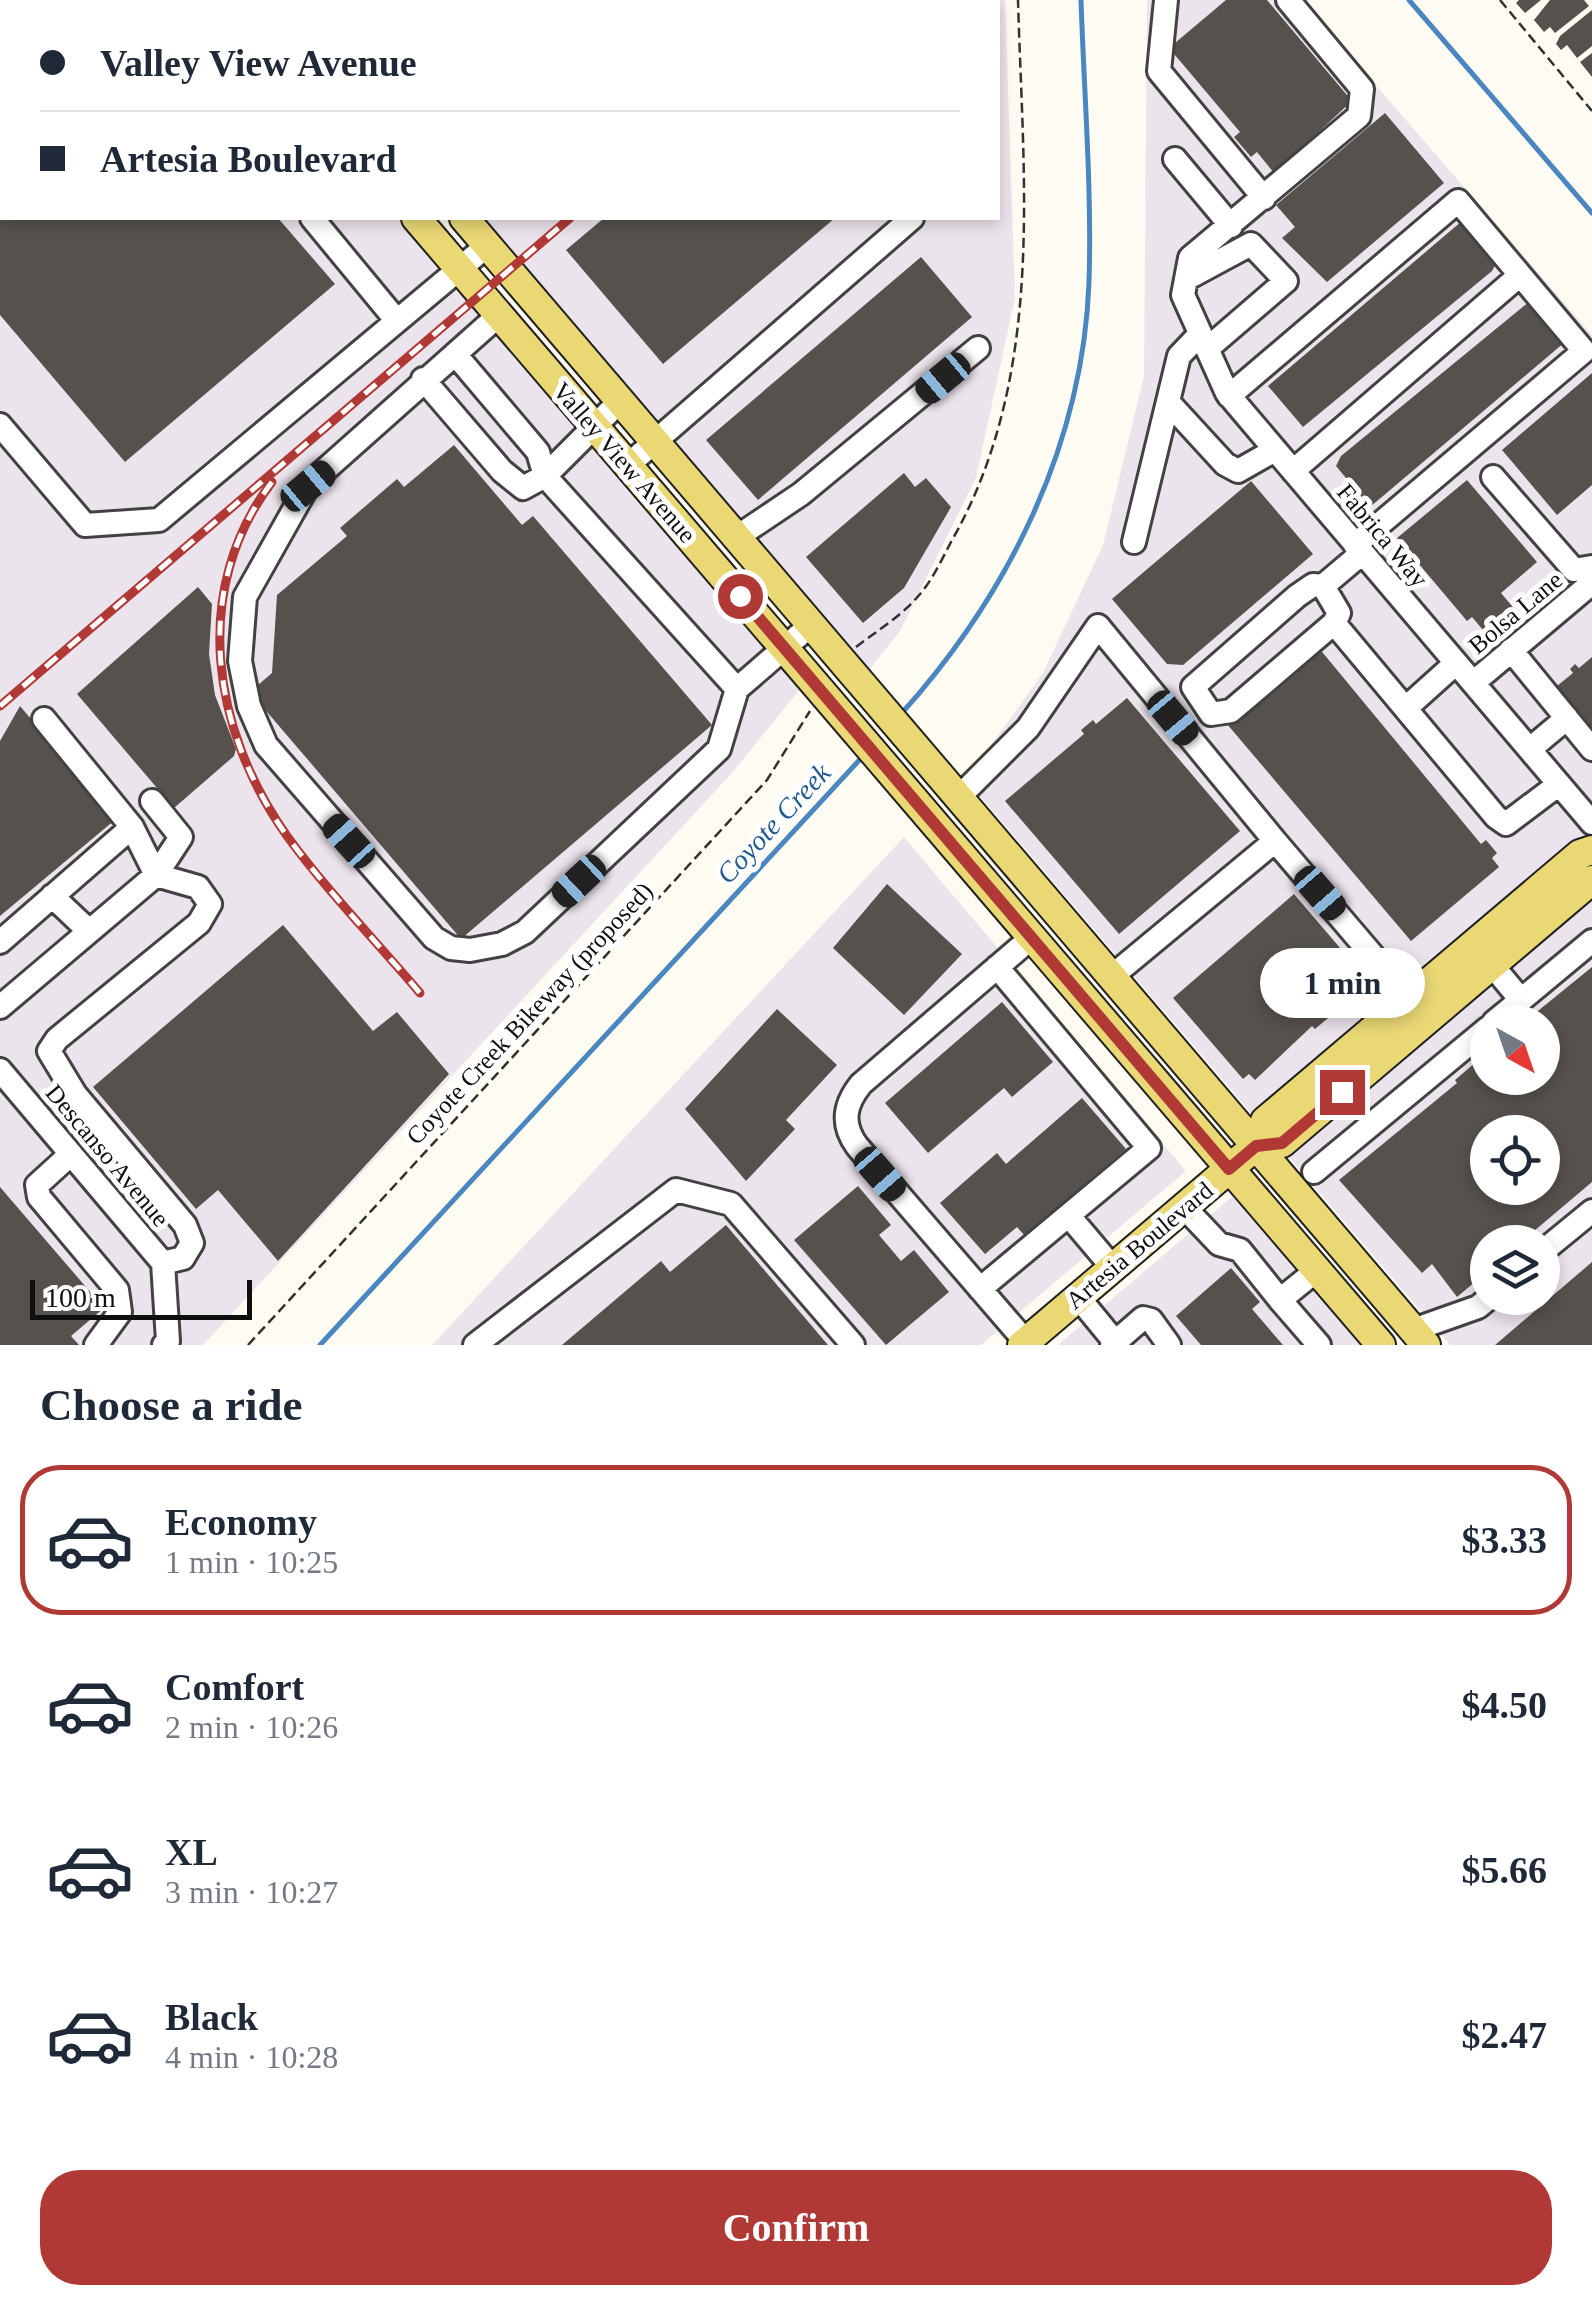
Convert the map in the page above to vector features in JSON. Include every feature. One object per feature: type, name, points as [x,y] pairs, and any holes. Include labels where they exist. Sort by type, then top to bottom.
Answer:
[{"type":"main road","name":"Valley View Avenue","points":[[418,220],[1381,1345]]},
{"type":"main road","name":"Valley View Avenue","points":[[466,220],[1420,1337]]},
{"type":"main road","name":"Artesia Boulevard","points":[[1024,1343],[1256,1146],[1264,1121],[1580,854],[1592,850]]},
{"type":"main road","name":"Artesia Boulevard","points":[[1256,1146],[1282,1143],[1592,880]]},
{"type":"street","points":[[1166,0],[1159,71],[1264,198]]},
{"type":"street","points":[[1188,269],[1231,226],[1359,116],[1362,89],[1288,0]]},
{"type":"street","points":[[1175,159],[1231,226]]},
{"type":"street","points":[[1229,396],[1458,201],[1584,350],[1358,549],[1322,586]]},
{"type":"street","points":[[314,220],[396,321]]},
{"type":"street","points":[[628,465],[910,220]]},
{"type":"street","points":[[1134,542],[1180,356],[1286,281],[1250,244],[1188,269]]},
{"type":"street","points":[[0,424],[85,525],[158,520],[488,245]]},
{"type":"street","name":"Fabrica Way","points":[[1188,269],[1183,296],[1229,396],[1592,823]]},
{"type":"street","points":[[1292,471],[1520,275]]},
{"type":"street","points":[[499,315],[422,379],[377,428],[308,486],[245,597],[240,660],[249,706],[280,765],[434,938],[451,948],[483,950],[525,932],[719,749],[737,689],[812,624]]},
{"type":"street","points":[[737,537],[801,494],[978,348]]},
{"type":"street","points":[[455,354],[538,452],[546,476],[737,689]]},
{"type":"street","points":[[422,379],[502,471],[523,488],[546,476],[621,400]]},
{"type":"street","points":[[1168,403],[1226,464],[1238,470],[1275,450]]},
{"type":"street","points":[[1493,477],[1574,570],[1592,567]]},
{"type":"street","name":"Bolsa Lane","points":[[1474,683],[1592,582]]},
{"type":"street","points":[[1312,585],[1322,586],[1338,612],[1334,623],[1231,711],[1211,714],[1193,687],[1296,596],[1312,585]]},
{"type":"street","points":[[1334,623],[1506,824],[1558,784]]},
{"type":"street","points":[[958,798],[992,769],[1028,728],[1098,626],[1409,998]]},
{"type":"street","points":[[1511,650],[1592,749]]},
{"type":"street","points":[[1406,708],[1456,663]]},
{"type":"street","points":[[44,718],[132,827],[156,875],[198,887],[210,904],[199,923],[57,1040],[49,1051],[74,1094],[186,1224],[192,1243],[183,1258],[163,1263]]},
{"type":"street","points":[[1530,749],[1566,718]]},
{"type":"street","points":[[0,1006],[156,875],[181,837],[152,801]]},
{"type":"street","points":[[0,942],[132,827]]},
{"type":"street","points":[[1111,977],[1274,841]]},
{"type":"street","points":[[52,896],[89,931]]},
{"type":"street","points":[[1024,1343],[856,1146],[846,1132],[846,1109],[860,1084],[1031,938]]},
{"type":"street","points":[[1515,1005],[1592,942]]},
{"type":"street","points":[[1492,965],[1521,1000]]},
{"type":"street","points":[[980,1290],[1148,1148],[997,967]]},
{"type":"street","points":[[1314,1172],[1470,1043]]},
{"type":"street","name":"Descanso Avenue","points":[[0,1070],[163,1263],[166,1343]]},
{"type":"street","points":[[44,1122],[74,1094]]},
{"type":"street","points":[[71,1154],[37,1185],[39,1198],[117,1290],[120,1312],[96,1345]]},
{"type":"street","points":[[475,1345],[676,1190],[731,1204],[853,1345]]},
{"type":"street","points":[[1184,1208],[1219,1244],[1240,1250],[1319,1345]]},
{"type":"street","points":[[1560,1237],[1592,1211]]},
{"type":"street","points":[[1068,1216],[1113,1268]]},
{"type":"street","points":[[1280,1300],[1316,1270]]},
{"type":"street","points":[[1078,1298],[1114,1344],[1144,1318],[1151,1320],[1169,1345]]},
{"type":"street","points":[[1420,1337],[1470,1311]]},
{"type":"path","points":[[1500,0],[1592,111]]},
{"type":"path","name":"Coyote Creek Bikeway (proposed)","points":[[248,1345],[767,780],[812,708],[829,701]]},
{"type":"shaded area","points":[[1000,0],[1005,0],[1015,298],[976,478],[900,631],[869,670],[484,220],[1000,220]]},
{"type":"shaded area","points":[[1147,0],[1302,0],[1592,335],[1592,1345],[1450,1345],[966,780],[1043,673],[1103,545],[1144,376]]},
{"type":"shaded area","points":[[0,220],[399,220],[800,689],[732,773],[203,1345],[0,1345]]},
{"type":"shaded area","points":[[904,837],[1186,1171],[981,1345],[432,1345]]},
{"type":"shaded area","points":[[1235,1194],[1364,1345],[1058,1345]]},
{"type":"building","points":[[1226,0],[1267,0],[1352,101],[1274,173],[1257,152],[1251,157],[1234,137],[1240,132],[1169,48]]},
{"type":"building","points":[[1541,0],[1525,13],[1516,3]]},
{"type":"building","points":[[1550,0],[1584,0],[1589,6],[1555,33],[1550,27],[1544,32],[1534,20]]},
{"type":"building","points":[[1592,10],[1592,46],[1577,58],[1567,45],[1561,50],[1556,44],[1560,36]]},
{"type":"building","points":[[1592,53],[1592,77],[1580,62]]},
{"type":"building","points":[[1385,113],[1444,183],[1327,282],[1282,238],[1295,227],[1276,205]]},
{"type":"building","points":[[0,220],[280,220],[335,284],[125,462],[0,315]]},
{"type":"building","points":[[602,220],[833,220],[663,364],[566,250]]},
{"type":"building","points":[[1462,221],[1497,262],[1492,271],[1303,427],[1268,386]]},
{"type":"building","points":[[921,257],[972,317],[758,500],[706,440]]},
{"type":"building","points":[[1530,301],[1565,342],[1370,507],[1336,466],[1341,456]]},
{"type":"building","points":[[1592,373],[1592,485],[1557,515],[1502,450]]},
{"type":"building","points":[[454,445],[522,525],[533,516],[712,725],[461,939],[250,692],[272,673],[277,595],[347,536],[340,528],[397,479],[404,487]]},
{"type":"building","points":[[904,473],[915,487],[926,478],[951,507],[904,588],[863,623],[806,557]]},
{"type":"building","points":[[1467,480],[1537,562],[1501,593],[1517,612],[1489,637],[1472,617],[1467,621],[1397,538]]},
{"type":"building","points":[[1251,481],[1313,554],[1183,665],[1167,664],[1112,599]]},
{"type":"building","points":[[198,587],[212,604],[209,654],[215,695],[236,749],[234,756],[174,808],[77,694]]},
{"type":"building","points":[[1318,647],[1481,844],[1486,840],[1497,853],[1492,858],[1499,867],[1411,941],[1227,724]]},
{"type":"building","points":[[1592,657],[1592,737],[1552,690],[1573,673],[1570,669],[1575,664],[1579,668]]},
{"type":"building","points":[[1127,698],[1240,831],[1119,934],[1005,801],[1084,734],[1081,730],[1093,720],[1096,724]]},
{"type":"building","points":[[20,706],[116,819],[0,916],[0,741]]},
{"type":"building","points":[[887,884],[962,954],[904,1015],[833,948]]},
{"type":"building","points":[[1294,894],[1370,983],[1315,1029],[1312,1026],[1255,1080],[1249,1074],[1243,1079],[1173,998]]},
{"type":"building","points":[[283,925],[373,1031],[397,1012],[449,1074],[278,1261],[218,1190],[196,1209],[93,1087]]},
{"type":"building","points":[[1592,967],[1592,1182],[1541,1225],[1470,1225],[1470,1286],[1457,1297],[1432,1264],[1422,1273],[1339,1180],[1457,1083],[1455,1080],[1470,1067],[1470,1095],[1560,1095],[1560,1005],[1545,1005]]},
{"type":"building","points":[[1002,1002],[1053,1062],[1012,1097],[1004,1088],[928,1153],[885,1103]]},
{"type":"building","points":[[777,1009],[837,1065],[786,1120],[795,1129],[746,1181],[685,1109]]},
{"type":"building","points":[[1082,1098],[1126,1149],[1025,1236],[1017,1227],[985,1254],[940,1203],[997,1153],[1006,1164]]},
{"type":"building","points":[[858,1186],[891,1225],[879,1235],[901,1261],[914,1250],[949,1292],[886,1345],[794,1240]]},
{"type":"building","points":[[0,1187],[104,1308],[71,1336],[79,1345],[0,1345]]},
{"type":"building","points":[[726,1225],[828,1345],[562,1345],[661,1261],[670,1272]]},
{"type":"building","points":[[1592,1262],[1592,1345],[1495,1345],[1530,1315],[1560,1315],[1560,1289]]},
{"type":"building","points":[[1231,1268],[1260,1302],[1252,1309],[1283,1345],[1201,1345],[1176,1316]]},
{"type":"waterway","name":"Coyote Creek","points":[[901,714],[940,668],[1006,568],[1055,459],[1072,402],[1084,342],[1090,247],[1081,0]]},
{"type":"waterway","points":[[1409,0],[1592,213]]},
{"type":"waterway","name":"Coyote Creek","points":[[320,1345],[864,755]]},
{"type":"railway","points":[[0,706],[568,220]]},
{"type":"railway","points":[[272,482],[246,524],[229,568],[221,614],[221,660],[228,706],[241,751],[261,795],[287,836],[420,993]]},
{"type":"route","points":[[740,596],[1229,1169],[1256,1146],[1282,1143],[1342,1092]]}]
